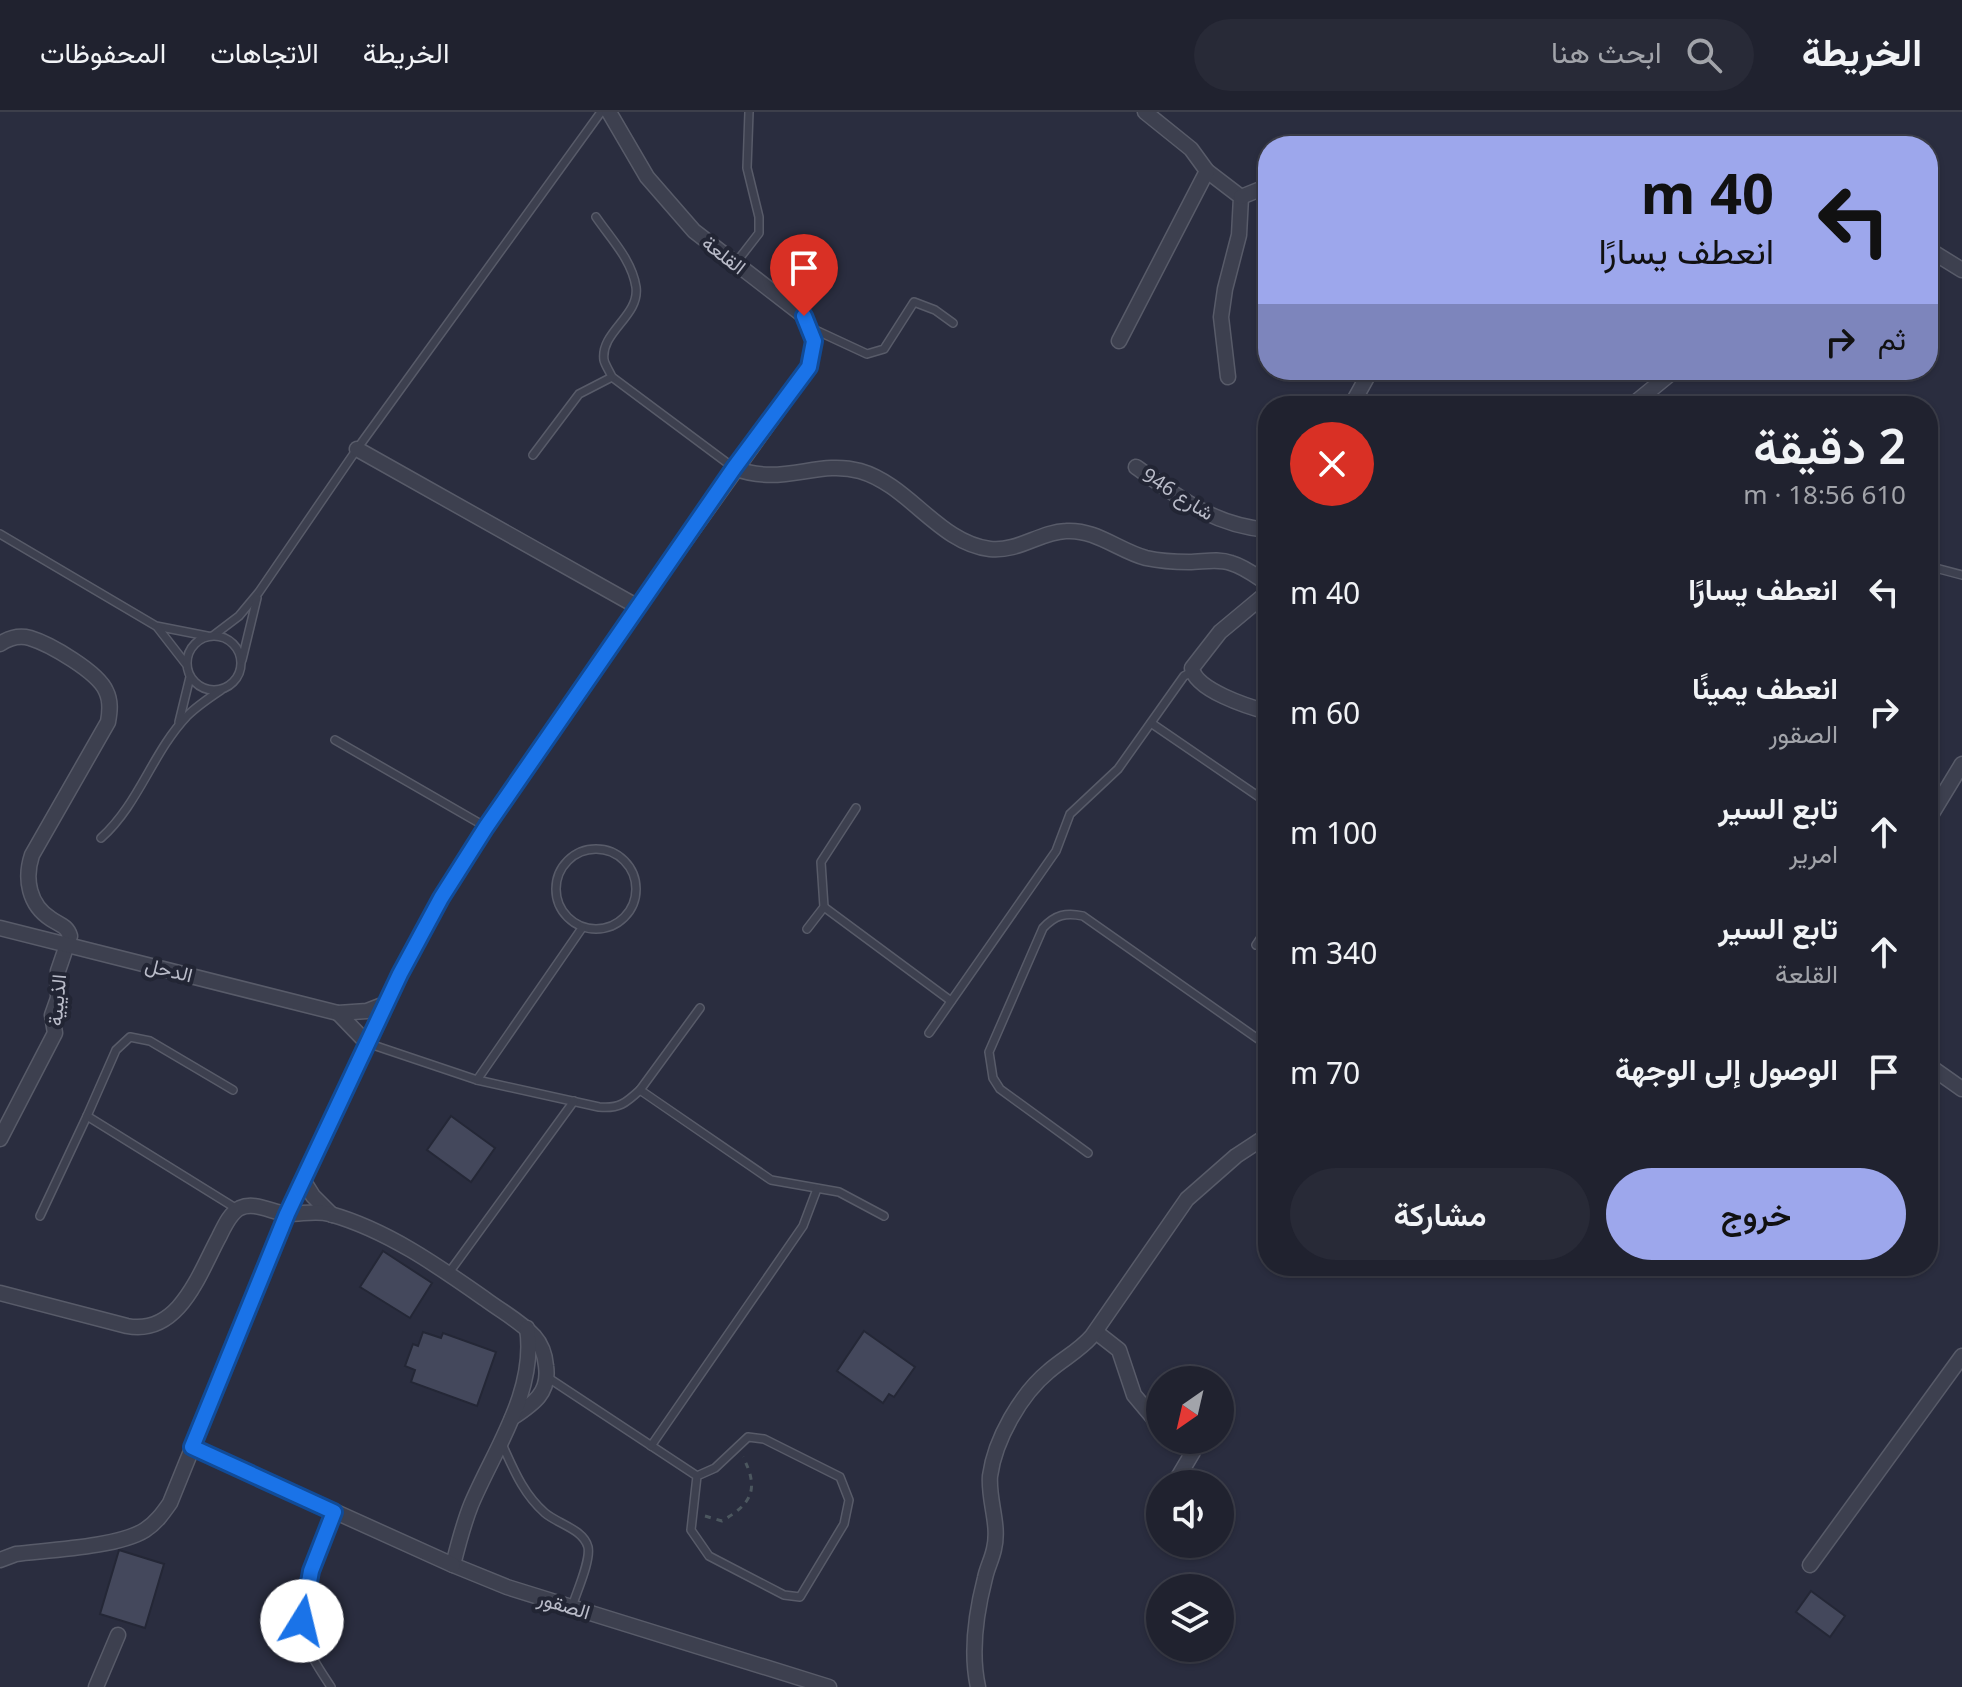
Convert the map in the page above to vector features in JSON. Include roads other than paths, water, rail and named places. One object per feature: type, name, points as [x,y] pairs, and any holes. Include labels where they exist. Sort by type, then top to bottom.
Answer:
[{"type":"street","name":"القلعة","points":[[609,112],[647,177],[694,231],[795,307],[811,328]]},
{"type":"street","points":[[1145,112],[1191,149],[1207,171],[1241,197]]},
{"type":"street","points":[[1119,341],[1207,171]]},
{"type":"street","points":[[1241,197],[1258,190]]},
{"type":"street","points":[[1228,377],[1221,317],[1239,235],[1241,197]]},
{"type":"street","points":[[1938,255],[1962,270]]},
{"type":"street","points":[[0,1560],[16,1554],[128,1538],[145,1530],[170,1503],[287,1214],[385,1004],[441,898],[486,827],[734,468],[809,367],[813,354],[811,328]]},
{"type":"street","points":[[1643,396],[1663,380]]},
{"type":"street","points":[[357,449],[638,607]]},
{"type":"street","name":"شارع 946","points":[[1136,467],[1212,517],[1258,529]]},
{"type":"street","points":[[734,468],[766,477],[838,469],[860,471],[883,481],[955,535],[980,547],[1006,549],[1052,533],[1077,531],[1095,535],[1147,558],[1233,563],[1258,578]]},
{"type":"street","points":[[1258,600],[1212,641],[1193,665],[1192,672],[1197,681],[1222,695],[1258,708]]},
{"type":"street","points":[[0,644],[10,638],[30,638],[87,669],[107,691],[110,706],[108,722],[27,869],[33,899],[47,916],[68,929],[68,944]]},
{"type":"street","points":[[1938,804],[1962,764]]},
{"type":"street","name":"الدحل","points":[[0,928],[338,1013]]},
{"type":"street","name":"الذيبية","points":[[0,1139],[55,1033],[52,1015],[58,998],[58,971],[68,944]]},
{"type":"street","points":[[338,1013],[367,1011],[385,1004]]},
{"type":"street","points":[[338,1013],[367,1043]]},
{"type":"street","points":[[1938,1072],[1962,1089]]},
{"type":"street","points":[[978,1687],[974,1670],[975,1629],[985,1575],[995,1543],[990,1492],[996,1452],[1007,1428],[1037,1382],[1082,1348],[1096,1332],[1187,1199],[1236,1156],[1258,1142]]},
{"type":"street","points":[[303,1180],[313,1196],[333,1215]]},
{"type":"street","points":[[0,1293],[127,1326],[141,1329],[153,1327],[165,1321],[180,1306],[237,1209],[251,1206],[287,1214],[333,1215],[397,1243],[527,1328],[543,1350],[547,1377],[543,1393],[512,1418]]},
{"type":"street","points":[[453,1565],[471,1504],[512,1418],[528,1363],[527,1328]]},
{"type":"street","points":[[1096,1332],[1119,1350],[1134,1395],[1146,1409]]},
{"type":"street","points":[[1810,1565],[1962,1356]]},
{"type":"street","name":"الصقور","points":[[192,1447],[507,1587],[829,1687]]},
{"type":"street","points":[[96,1687],[118,1635]]},
{"type":"lane","points":[[186,664],[192,647],[239,616],[259,592],[357,449],[601,112]]},
{"type":"lane","points":[[735,264],[759,233],[759,217],[747,168],[749,112]]},
{"type":"lane","points":[[596,217],[629,263],[636,289],[635,303],[606,346],[604,360],[612,377],[734,468]]},
{"type":"lane","points":[[811,328],[867,354],[884,349],[914,302],[935,310],[953,323]]},
{"type":"lane","points":[[533,455],[579,394],[612,377]]},
{"type":"lane","points":[[0,534],[156,626],[230,641],[240,655],[241,664]]},
{"type":"lane","points":[[1938,569],[1962,575]]},
{"type":"lane","points":[[101,838],[127,810],[177,728],[197,707],[233,683],[241,664],[259,592]]},
{"type":"lane","points":[[156,626],[186,664],[190,677],[177,728]]},
{"type":"lane","points":[[929,1033],[1056,851],[1070,814],[1118,769],[1184,676],[1192,672]]},
{"type":"lane","points":[[190,677],[203,688],[221,690]]},
{"type":"lane","points":[[1151,723],[1258,796]]},
{"type":"lane","points":[[335,740],[486,827]]},
{"type":"lane","points":[[807,929],[824,907],[821,862],[856,808]]},
{"type":"lane","points":[[599,848],[620,856],[634,875],[636,898],[625,918],[615,924],[605,929],[582,928],[563,914],[555,892],[560,870],[568,861],[576,853],[599,848]]},
{"type":"lane","points":[[824,907],[951,1001]]},
{"type":"lane","points":[[1088,1153],[1000,1089],[989,1065],[993,1040],[1043,928],[1051,920],[1061,915],[1083,916],[1258,1039]]},
{"type":"lane","points":[[477,1080],[582,928]]},
{"type":"lane","points":[[367,1043],[477,1080],[614,1109],[626,1104],[640,1090],[700,1008]]},
{"type":"lane","points":[[40,1216],[116,1050],[130,1037],[150,1041],[233,1090]]},
{"type":"lane","points":[[640,1090],[771,1180],[839,1192],[884,1216]]},
{"type":"lane","points":[[448,1274],[574,1101]]},
{"type":"lane","points":[[87,1116],[237,1209]]},
{"type":"lane","points":[[651,1446],[803,1226],[817,1189]]},
{"type":"lane","points":[[547,1377],[697,1476]]},
{"type":"lane","points":[[748,1437],[764,1439],[840,1477],[849,1500],[844,1524],[800,1597],[784,1595],[709,1556],[691,1530],[697,1476],[715,1468],[748,1437]]},
{"type":"lane","points":[[501,1442],[534,1502],[557,1522],[578,1532],[587,1545],[587,1560],[572,1607]]},
{"type":"lane","points":[[331,1687],[308,1648],[302,1621],[311,1571],[334,1512]]}]
